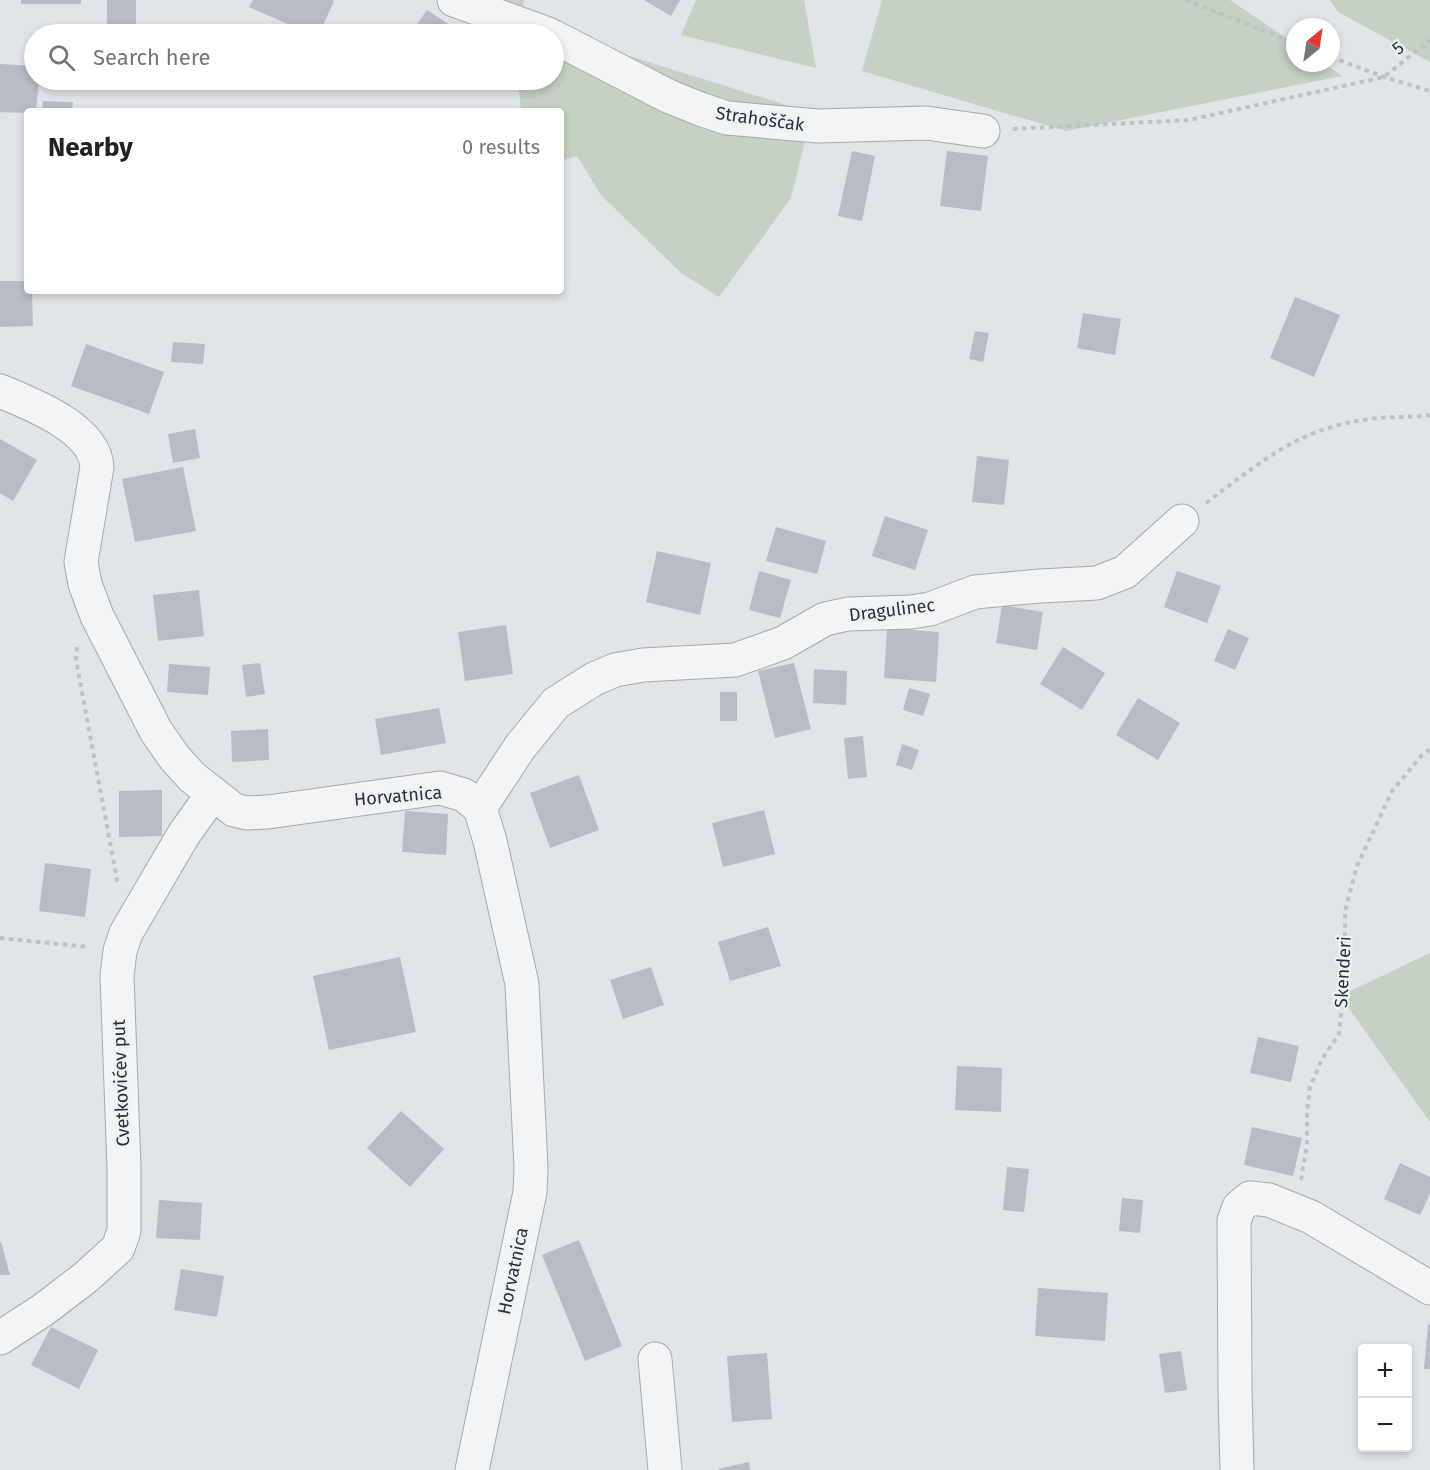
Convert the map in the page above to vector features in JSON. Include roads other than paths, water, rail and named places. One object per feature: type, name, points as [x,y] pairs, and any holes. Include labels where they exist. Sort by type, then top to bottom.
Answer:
[{"type":"street","points":[[454,0],[520,24]]},
{"type":"street","name":"Strahoščak","points":[[564,42],[668,96],[700,110],[727,118],[818,126],[926,123],[983,131]]},
{"type":"street","name":"Horvatnica","points":[[0,391],[64,422],[92,448],[97,459],[97,467],[81,562],[85,584],[97,616],[156,731],[180,763],[212,795],[234,810],[247,813],[440,788],[464,795],[480,808],[490,841],[522,984],[531,1168],[530,1192],[472,1470]]},
{"type":"street","name":"Dragulinec","points":[[480,808],[520,747],[556,703],[594,679],[615,670],[643,665],[735,660],[783,643],[825,619],[848,614],[911,612],[930,609],[975,592],[1040,585],[1097,583],[1125,572],[1182,521]]},
{"type":"street","name":"Cvetkovićev put","points":[[0,1338],[43,1310],[85,1278],[118,1248],[124,1231],[117,976],[120,951],[126,933],[184,834],[212,795]]},
{"type":"street","points":[[1237,1470],[1234,1221],[1239,1207],[1250,1198],[1269,1200],[1293,1209],[1311,1217],[1430,1288]]},
{"type":"street","points":[[655,1359],[665,1470]]}]
